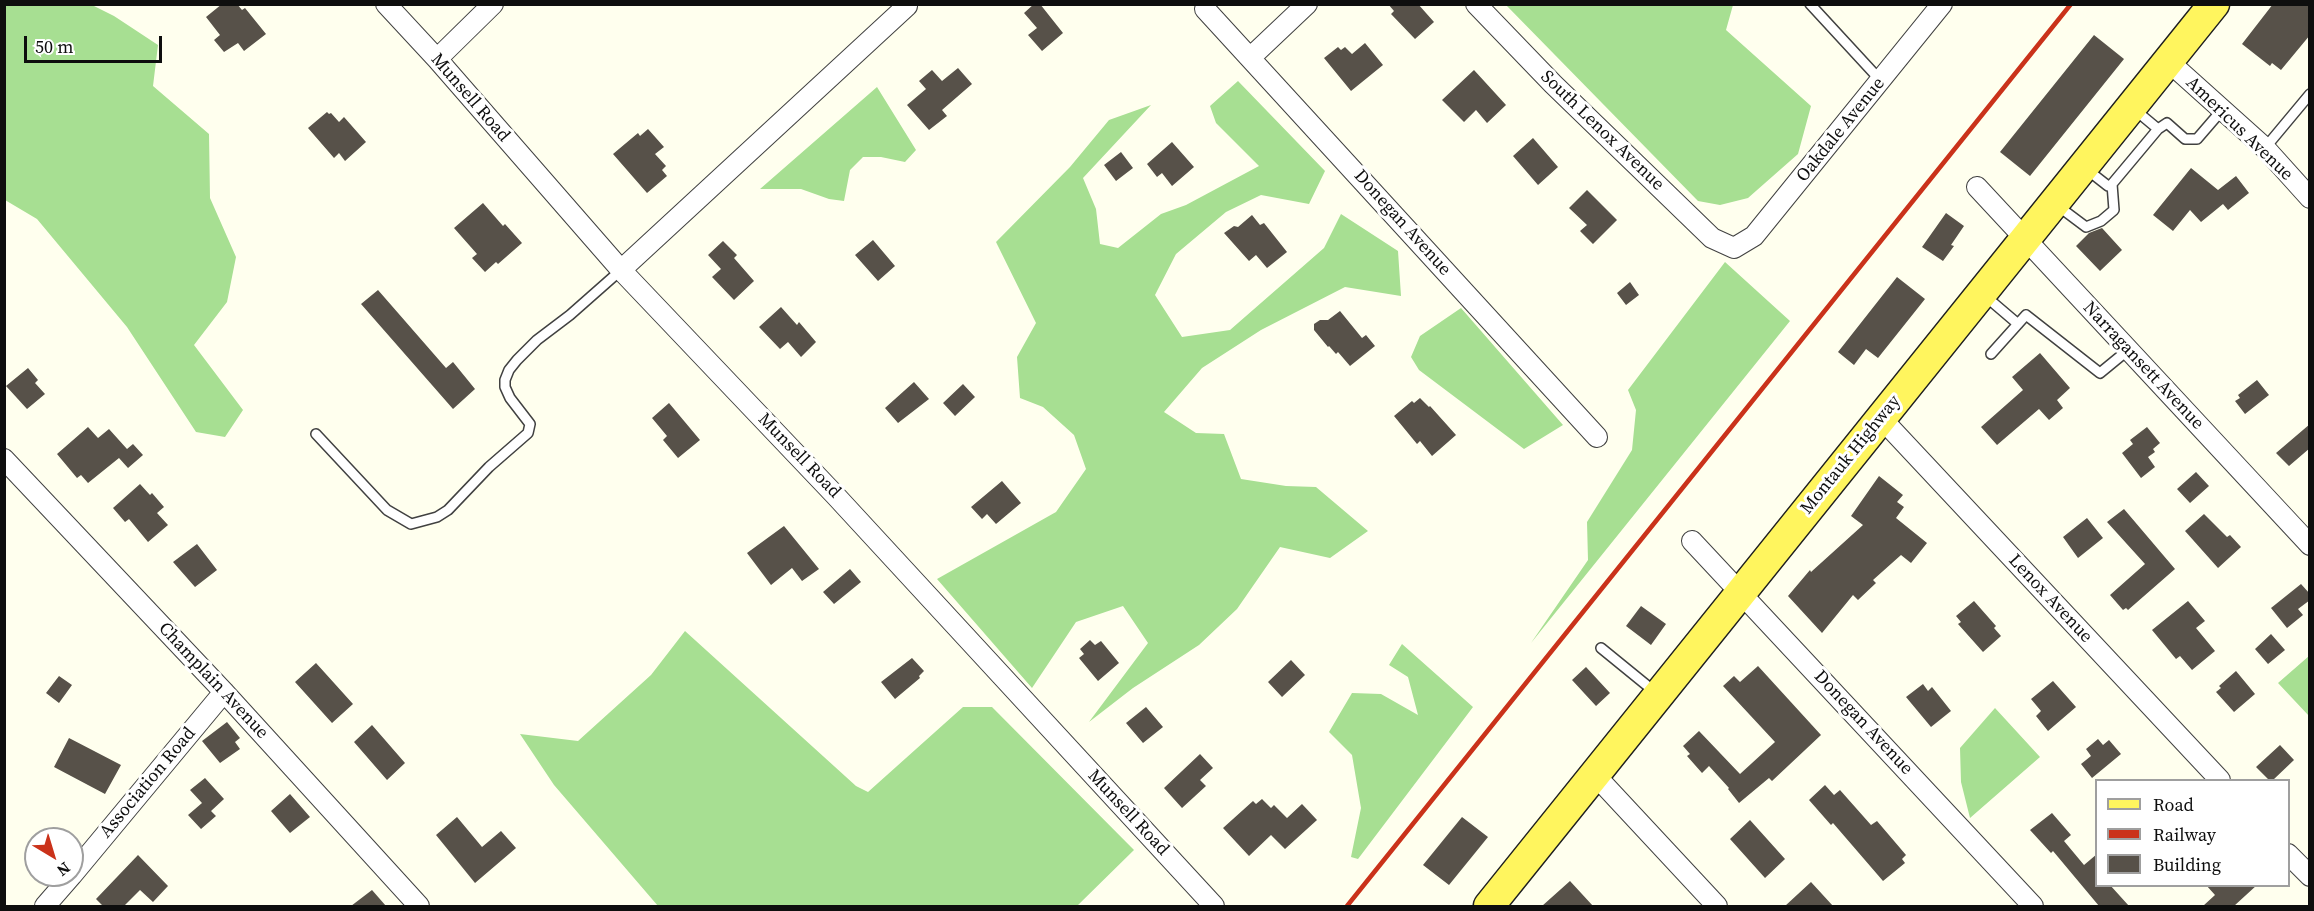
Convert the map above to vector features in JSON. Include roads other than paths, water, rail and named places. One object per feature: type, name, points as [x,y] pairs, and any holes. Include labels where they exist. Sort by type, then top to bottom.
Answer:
[{"type":"main road","name":"Montauk Highway","points":[[1489,906],[2214,4]]},
{"type":"street","name":"Munsell Road","points":[[386,4],[621,270],[835,495],[1214,906]]},
{"type":"street","points":[[436,59],[494,4]]},
{"type":"street","points":[[1251,57],[1308,4]]},
{"type":"street","name":"South Lenox Avenue","points":[[1476,4],[1553,84],[1712,238],[1734,248]]},
{"type":"street","name":"Oakdale Avenue","points":[[1734,248],[1754,236],[1942,4]]},
{"type":"street","points":[[621,270],[907,6]]},
{"type":"street","name":"Donegan Avenue","points":[[1205,9],[1597,437]]},
{"type":"street","name":"Americus Avenue","points":[[2168,61],[2265,148],[2310,198]]},
{"type":"street","name":"Narragansett Avenue","points":[[1977,187],[2310,545]]},
{"type":"street","name":"Lenox Avenue","points":[[1881,418],[2219,779]]},
{"type":"street","name":"Champlain Avenue","points":[[4,459],[224,692],[419,906]]},
{"type":"street","name":"Donegan Avenue","points":[[1692,541],[2033,906]]},
{"type":"street","name":"Association Road","points":[[84,861],[224,692]]},
{"type":"street","points":[[1594,776],[1717,906]]},
{"type":"street","points":[[2290,855],[2310,876]]},
{"type":"street","name":"Association Road","points":[[45,906],[62,887]]},
{"type":"lane","points":[[1810,4],[1881,81]]},
{"type":"lane","points":[[2265,148],[2308,100]]},
{"type":"lane","points":[[2132,107],[2158,129]]},
{"type":"lane","points":[[2084,166],[2108,186],[2158,129],[2167,123],[2186,139],[2197,139],[2222,110]]},
{"type":"lane","points":[[2055,202],[2086,227],[2101,221],[2114,210],[2112,184]]},
{"type":"lane","points":[[316,434],[387,510],[411,524],[437,517],[448,510],[489,467],[528,433],[530,424],[510,398],[505,387],[509,370],[516,360],[621,270]]},
{"type":"lane","points":[[1982,293],[2018,324]]},
{"type":"lane","points":[[1992,354],[2026,315],[2100,373],[2128,350]]},
{"type":"lane","points":[[1601,648],[1659,696]]},
{"type":"railway","points":[[1347,906],[2071,4]]}]
